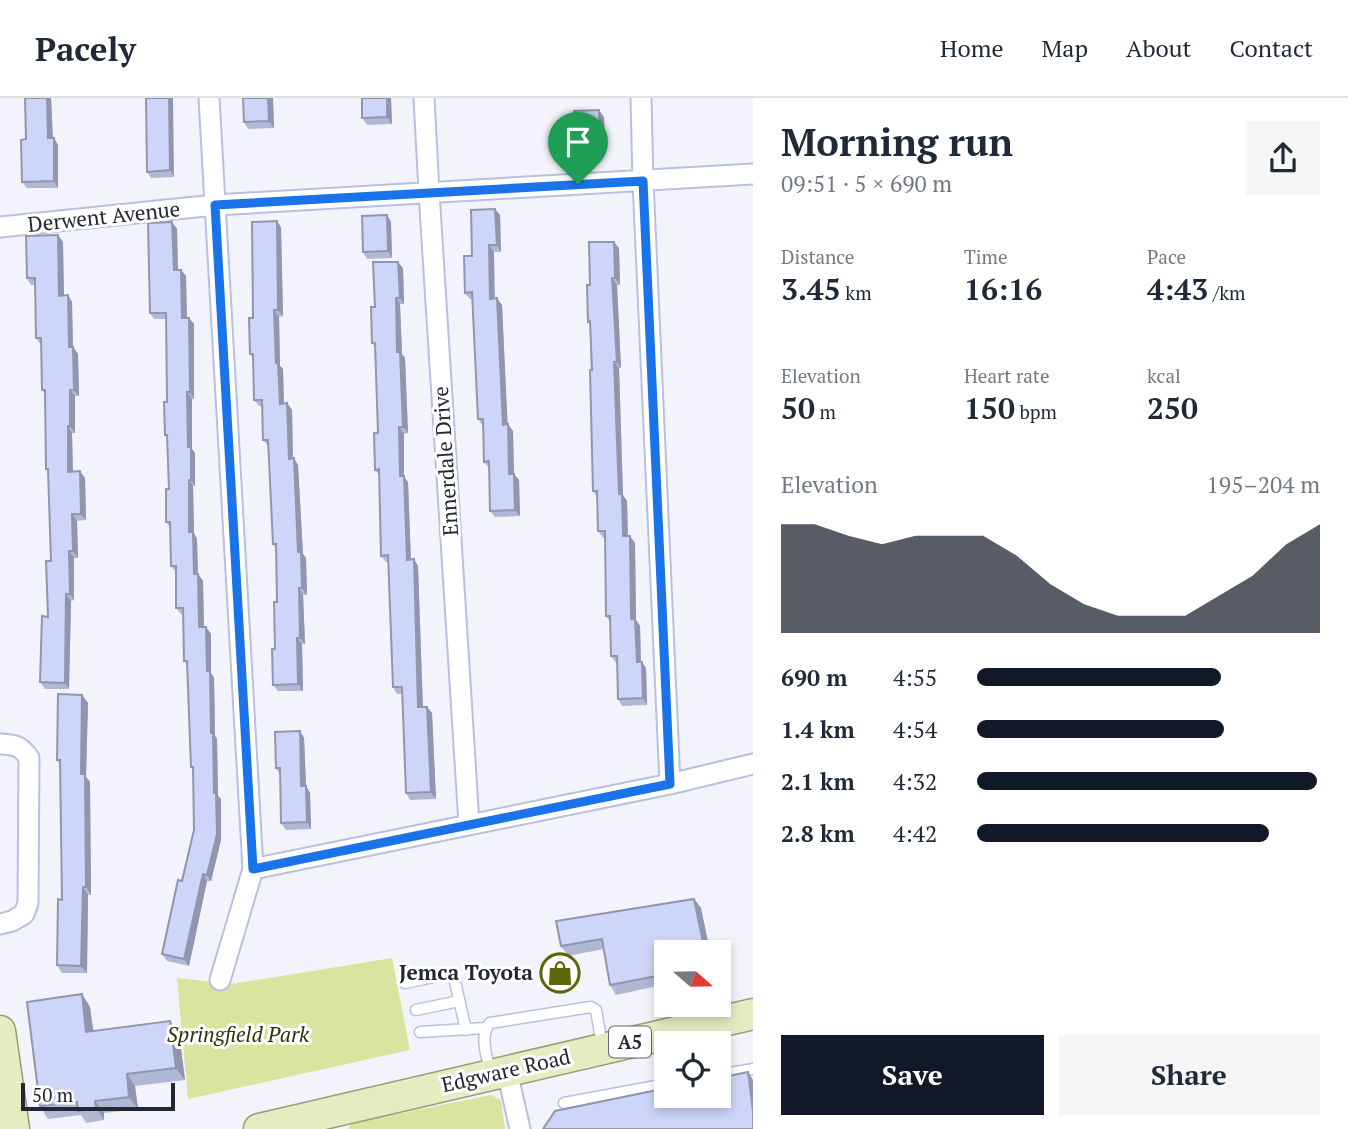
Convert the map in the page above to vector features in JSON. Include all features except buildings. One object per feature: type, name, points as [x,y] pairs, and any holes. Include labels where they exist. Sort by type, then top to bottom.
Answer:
[{"type":"main road","name":"Edgware Road","points":[[259,1129],[753,1014]]},
{"type":"main road","points":[[0,1031],[14,1129]]},
{"type":"street","points":[[209,98],[253,869],[220,980]]},
{"type":"street","name":"Ennerdale Drive","points":[[424,98],[469,824]]},
{"type":"street","points":[[641,98],[670,784]]},
{"type":"street","name":"Derwent Avenue","points":[[0,227],[215,205],[753,174]]},
{"type":"street","points":[[0,744],[22,748],[29,758],[29,903],[24,914],[0,924]]},
{"type":"street","points":[[253,869],[670,784],[753,764]]},
{"type":"street","points":[[499,1073],[520,1129]]},
{"type":"lane","points":[[405,983],[453,973],[466,1030]]},
{"type":"lane","points":[[416,1010],[459,1000]]},
{"type":"lane","points":[[499,1073],[484,1036],[489,1023],[591,1007],[596,1010],[602,1048]]},
{"type":"lane","points":[[420,1032],[485,1028]]},
{"type":"lane","points":[[731,1073],[753,1069]]},
{"type":"lane","points":[[564,1102],[654,1086]]},
{"type":"green space","name":"Springfield Park","points":[[392,958],[410,1050],[188,1099],[177,978],[232,984]]},
{"type":"green space","points":[[491,1095],[501,1100],[505,1129],[348,1129],[352,1123]]},
{"type":"place","name":"Jemca Toyota","points":[[560,973]]},
{"type":"route","points":[[643,181],[670,784],[253,869],[215,205],[578,184],[643,181]]}]
